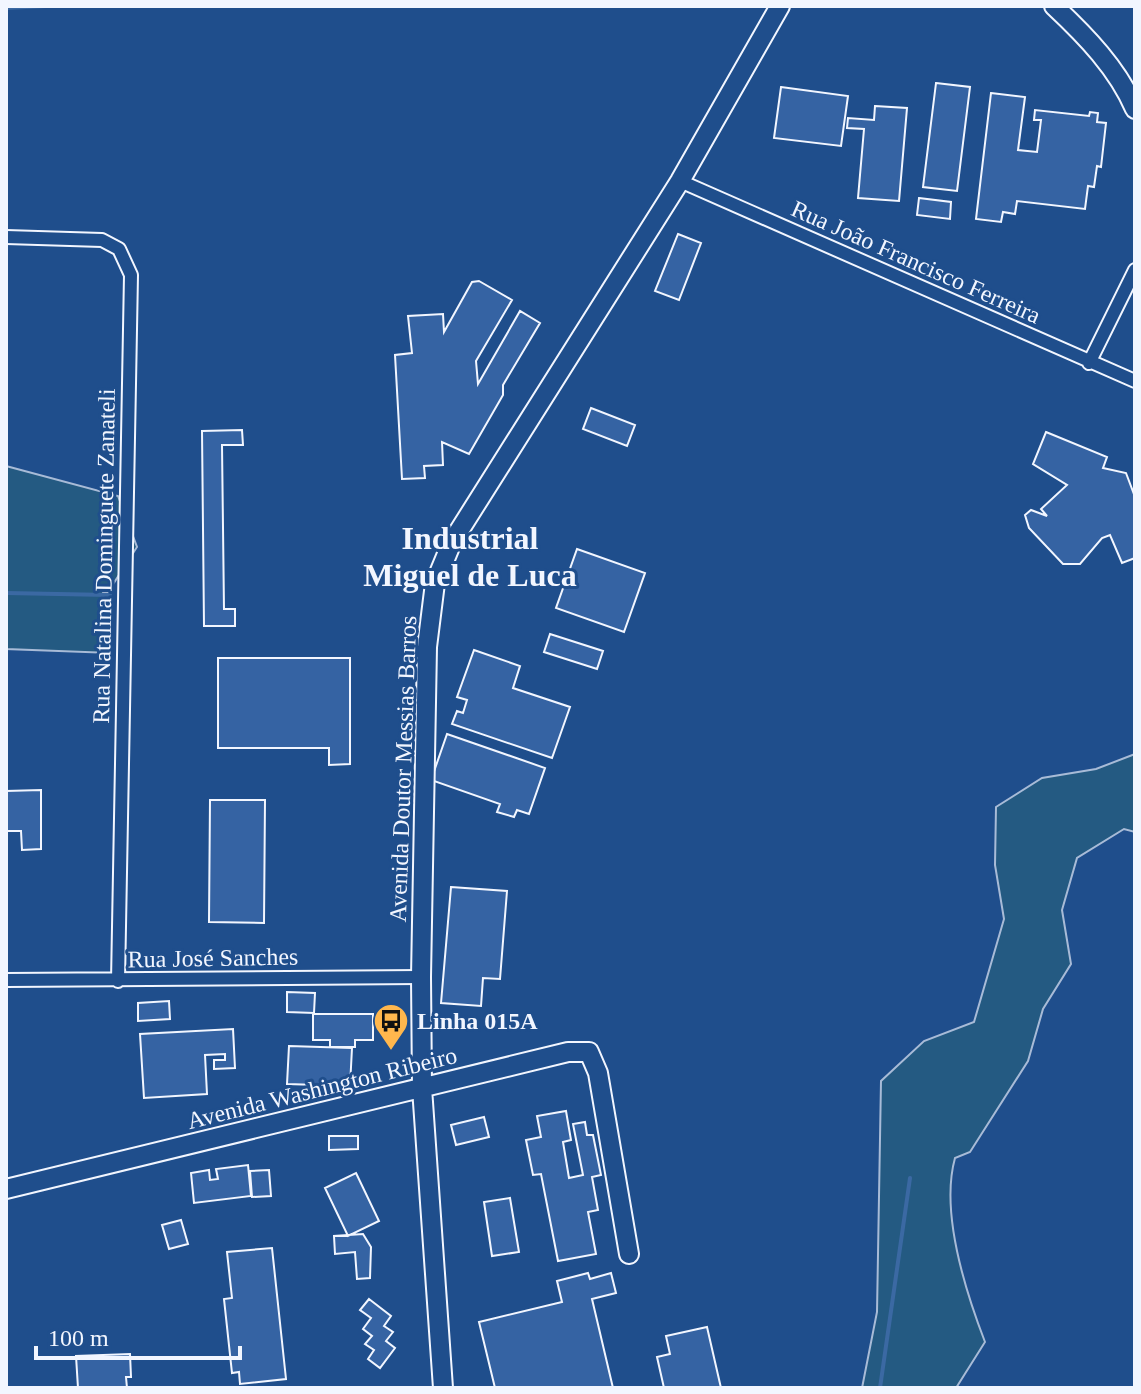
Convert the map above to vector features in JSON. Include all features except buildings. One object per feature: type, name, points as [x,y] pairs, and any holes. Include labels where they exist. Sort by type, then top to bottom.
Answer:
[{"type":"street","name":"Avenida Doutor Messias Barros","points":[[443,1388],[422,1088],[427,647],[435,583],[452,542],[680,181],[780,6]]},
{"type":"street","points":[[1054,6],[1083,33],[1126,87],[1135,109]]},
{"type":"street","name":"Rua João Francisco Ferreira","points":[[680,181],[1135,381]]},
{"type":"street","name":"Rua Natalina Dominguete Zanateli","points":[[6,237],[102,240],[119,249],[131,275],[118,981]]},
{"type":"street","points":[[1089,363],[1135,270]]},
{"type":"street","name":"Rua José Sanches","points":[[6,980],[421,977]]},
{"type":"street","name":"Avenida Washington Ribeiro","points":[[6,1189],[568,1052],[589,1052],[598,1073],[629,1254]]},
{"type":"shaded area","points":[[6,466],[118,496],[137,547],[108,592],[103,593],[111,653],[6,649]]},
{"type":"shaded area","points":[[1135,754],[1135,832],[1124,829],[1077,858],[1062,910],[1071,964],[1043,1009],[1028,1061],[970,1152],[955,1158],[951,1202],[957,1251],[985,1342],[956,1388],[862,1388],[877,1312],[881,1081],[924,1041],[974,1022],[1004,919],[995,865],[996,807],[1042,778],[1096,769]]},
{"type":"waterway","points":[[6,8],[46,6]]},
{"type":"waterway","points":[[6,593],[110,595]]},
{"type":"waterway","points":[[880,1388],[910,1178]]},
{"type":"place","name":"Linha 015A","points":[[391,1052]]},
{"type":"district","name":"Industrial Miguel de Luca","points":[[470,556]]}]
